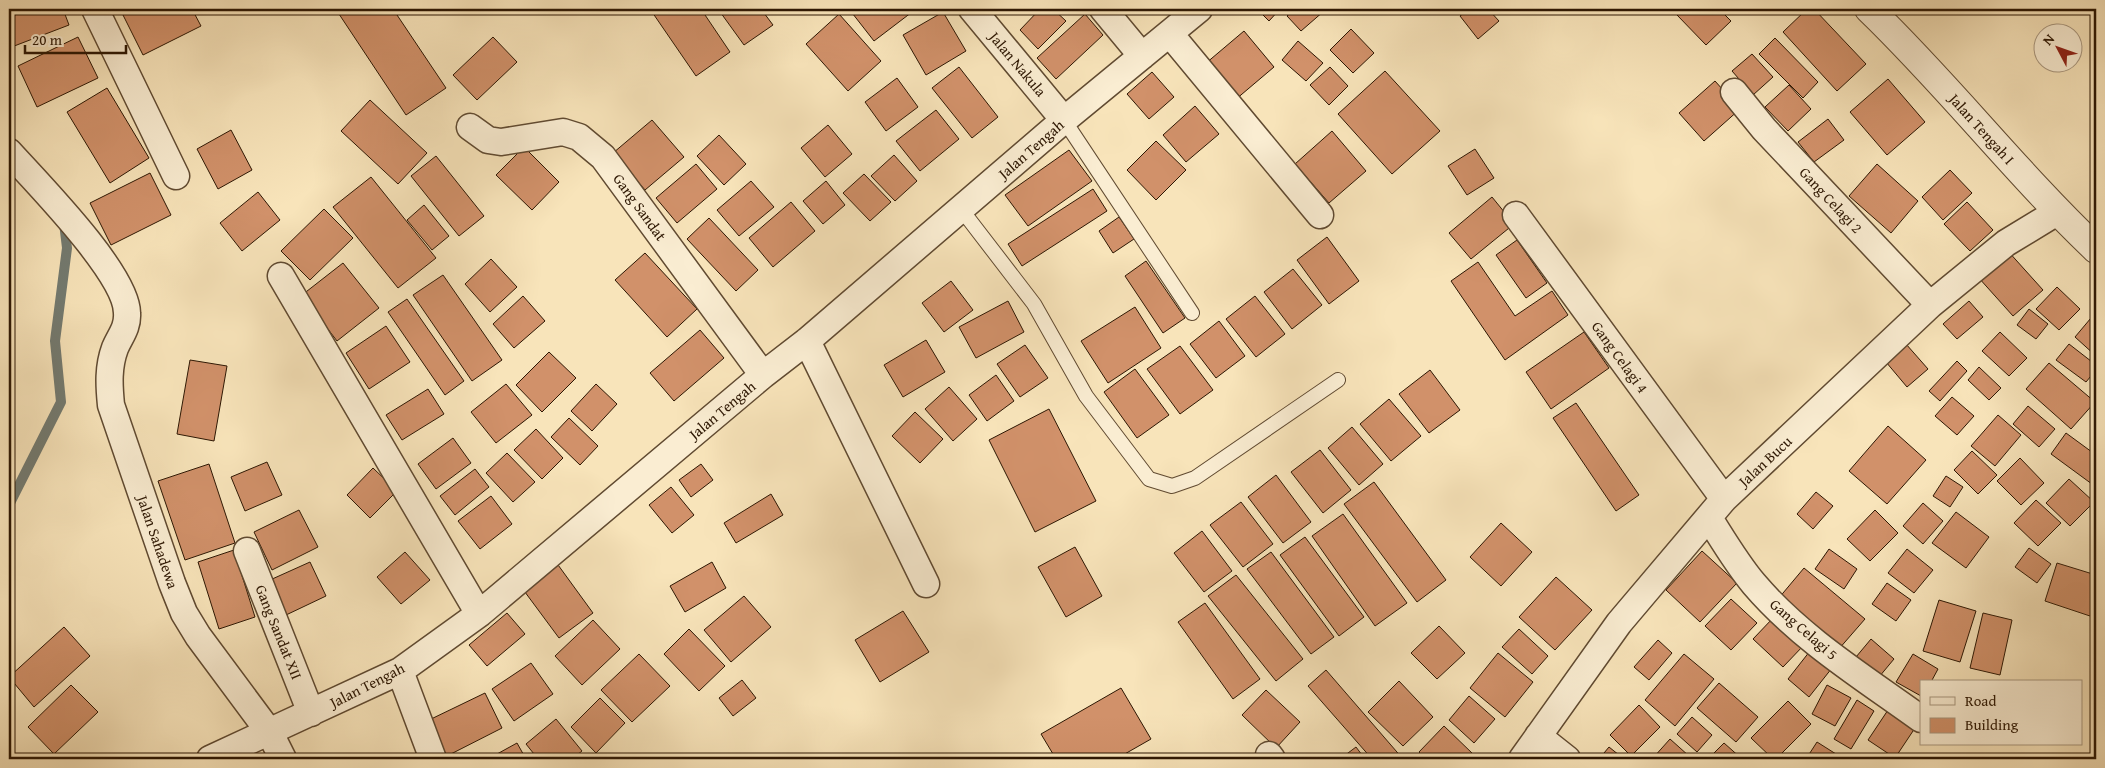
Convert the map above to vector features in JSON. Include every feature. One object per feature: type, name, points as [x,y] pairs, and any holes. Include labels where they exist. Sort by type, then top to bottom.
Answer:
[{"type":"street","points":[[95,9],[176,176]]},
{"type":"street","name":"Jalan Nakula","points":[[972,9],[1064,120]]},
{"type":"street","points":[[1103,9],[1142,56]]},
{"type":"street","name":"Jalan Tengah","points":[[210,759],[270,733],[400,671],[479,614],[763,375],[808,341],[1064,120],[1199,9]]},
{"type":"street","name":"Jalan Tengah I","points":[[1869,9],[1965,108],[2057,212],[2096,249]]},
{"type":"street","points":[[1170,34],[1320,214]]},
{"type":"street","name":"Gang Celagi 2","points":[[1734,92],[1764,129],[1930,306]]},
{"type":"street","name":"Gang Sandat","points":[[470,127],[488,140],[501,142],[562,132],[580,137],[603,157],[763,375]]},
{"type":"street","name":"Jalan Sahadewa","points":[[9,152],[104,263],[126,300],[125,330],[116,347],[110,365],[111,405],[184,613],[198,636],[270,733],[283,759]]},
{"type":"street","name":"Jalan Bucu","points":[[1522,759],[1619,623],[1716,508],[1930,306],[2006,243],[2057,212]]},
{"type":"street","name":"Gang Celagi 4","points":[[1516,215],[1716,508]]},
{"type":"street","points":[[281,276],[479,614]]},
{"type":"street","points":[[808,341],[926,584]]},
{"type":"street","name":"Gang Celagi 5","points":[[1716,508],[1754,584],[1785,616],[1819,645],[1920,718]]},
{"type":"street","name":"Gang Sandat XII","points":[[247,551],[311,713]]},
{"type":"street","points":[[400,671],[432,759]]},
{"type":"street","points":[[1538,736],[1567,759]]},
{"type":"lane","points":[[1064,120],[1192,312]]},
{"type":"lane","points":[[961,209],[1034,304],[1086,396],[1149,479],[1172,486],[1195,478],[1338,380]]},
{"type":"building","points":[[32,9],[63,9],[69,25],[9,48],[9,17]]},
{"type":"building","points":[[120,9],[192,9],[201,26],[143,55]]},
{"type":"building","points":[[341,9],[393,9],[446,88],[406,115],[337,11]]},
{"type":"building","points":[[650,9],[701,9],[730,52],[696,76]]},
{"type":"building","points":[[718,9],[761,9],[773,25],[744,45]]},
{"type":"building","points":[[849,9],[916,9],[874,41]]},
{"type":"building","points":[[1040,9],[1053,9],[1066,21],[1038,49],[1020,30]]},
{"type":"building","points":[[1257,9],[1280,9],[1269,21]]},
{"type":"building","points":[[1295,9],[1321,9],[1324,11],[1301,31],[1287,16]]},
{"type":"building","points":[[1469,9],[1488,9],[1499,21],[1478,39],[1460,16]]},
{"type":"building","points":[[1684,9],[1719,9],[1731,21],[1706,45],[1677,15]]},
{"type":"building","points":[[1807,9],[1814,9],[1866,64],[1837,91],[1783,32]]},
{"type":"building","points":[[943,12],[966,51],[926,75],[903,35]]},
{"type":"building","points":[[839,14],[881,61],[848,91],[806,44]]},
{"type":"building","points":[[1085,14],[1103,35],[1056,79],[1037,58]]},
{"type":"building","points":[[1351,29],[1374,53],[1353,73],[1330,50]]},
{"type":"building","points":[[1244,31],[1274,67],[1235,100],[1205,64]]},
{"type":"building","points":[[78,37],[98,78],[37,107],[18,66]]},
{"type":"building","points":[[493,37],[517,62],[477,100],[453,75]]},
{"type":"building","points":[[1775,38],[1818,82],[1803,98],[1759,54]]},
{"type":"building","points":[[1298,41],[1323,63],[1306,81],[1282,60]]},
{"type":"building","points":[[1752,54],[1773,77],[1753,95],[1732,71]]},
{"type":"building","points":[[959,67],[998,117],[972,138],[932,88]]},
{"type":"building","points":[[1330,67],[1348,86],[1329,105],[1310,85]]},
{"type":"building","points":[[1385,71],[1440,131],[1392,174],[1338,114]]},
{"type":"building","points":[[1152,72],[1174,97],[1149,119],[1127,94]]},
{"type":"building","points":[[897,78],[918,107],[886,131],[865,102]]},
{"type":"building","points":[[1888,79],[1925,122],[1887,155],[1850,112]]},
{"type":"building","points":[[1715,81],[1740,109],[1704,141],[1679,113]]},
{"type":"building","points":[[1789,85],[1811,109],[1788,131],[1765,107]]},
{"type":"building","points":[[107,88],[149,158],[110,183],[67,112]]},
{"type":"building","points":[[370,100],[427,153],[398,184],[341,131]]},
{"type":"building","points":[[1195,106],[1219,134],[1186,162],[1163,135]]},
{"type":"building","points":[[936,110],[959,139],[920,171],[896,141]]},
{"type":"building","points":[[1828,119],[1844,140],[1814,162],[1798,142]]},
{"type":"building","points":[[652,120],[684,157],[645,190],[613,153]]},
{"type":"building","points":[[828,125],[852,154],[825,177],[801,148]]},
{"type":"building","points":[[231,130],[252,170],[218,189],[197,149]]},
{"type":"building","points":[[1332,131],[1366,171],[1329,203],[1295,164]]},
{"type":"building","points":[[719,135],[746,164],[724,185],[697,156]]},
{"type":"building","points":[[1156,141],[1186,170],[1156,200],[1127,170]]},
{"type":"building","points":[[524,147],[559,182],[532,210],[496,175]]},
{"type":"building","points":[[1475,149],[1494,178],[1467,195],[1448,166]]},
{"type":"building","points":[[1069,150],[1092,181],[1028,226],[1005,195]]},
{"type":"building","points":[[894,155],[917,181],[895,201],[871,176]]},
{"type":"building","points":[[436,156],[484,216],[459,236],[411,176]]},
{"type":"building","points":[[696,164],[717,189],[677,223],[656,198]]},
{"type":"building","points":[[1877,164],[1918,201],[1891,233],[1849,196]]},
{"type":"building","points":[[1950,170],[1972,193],[1943,220],[1922,197]]},
{"type":"building","points":[[150,173],[171,215],[111,245],[90,203]]},
{"type":"building","points":[[864,174],[891,202],[870,221],[843,193]]},
{"type":"building","points":[[371,177],[436,258],[398,288],[333,207]]},
{"type":"building","points":[[751,181],[774,207],[739,236],[717,210]]},
{"type":"building","points":[[826,181],[845,205],[823,224],[803,201]]},
{"type":"building","points":[[1093,189],[1107,211],[1022,266],[1008,244]]},
{"type":"building","points":[[258,192],[280,220],[242,251],[220,223]]},
{"type":"building","points":[[1492,197],[1514,224],[1471,259],[1449,233]]},
{"type":"building","points":[[791,202],[815,231],[773,267],[749,238]]},
{"type":"building","points":[[1967,202],[1993,230],[1970,251],[1944,224]]},
{"type":"building","points":[[424,205],[449,236],[432,250],[407,220]]},
{"type":"building","points":[[324,209],[353,238],[310,280],[281,251]]},
{"type":"building","points":[[1119,217],[1134,239],[1113,253],[1099,231]]},
{"type":"building","points":[[709,218],[758,270],[736,291],[687,239]]},
{"type":"building","points":[[1327,237],[1359,281],[1329,304],[1297,260]]},
{"type":"building","points":[[1517,240],[1547,283],[1526,298],[1496,255]]},
{"type":"building","points":[[2007,250],[2043,290],[2013,316],[1978,277]]},
{"type":"building","points":[[645,253],[697,309],[667,337],[615,280]]},
{"type":"building","points":[[491,259],[517,287],[490,312],[465,284]]},
{"type":"building","points":[[1146,261],[1185,318],[1163,333],[1125,276]]},
{"type":"building","points":[[1478,262],[1515,316],[1552,291],[1568,315],[1505,360],[1451,281]]},
{"type":"building","points":[[343,263],[379,308],[337,341],[302,295]]},
{"type":"building","points":[[1293,269],[1322,305],[1292,329],[1264,292]]},
{"type":"building","points":[[443,275],[502,360],[472,381],[413,295]]},
{"type":"building","points":[[951,281],[973,310],[944,332],[922,303]]},
{"type":"building","points":[[2057,287],[2080,309],[2059,330],[2036,309]]},
{"type":"building","points":[[523,296],[545,321],[514,348],[493,324]]},
{"type":"building","points":[[1255,296],[1285,334],[1256,357],[1226,319]]},
{"type":"building","points":[[407,299],[464,381],[445,395],[388,312]]},
{"type":"building","points":[[1008,301],[1024,332],[976,358],[959,327]]},
{"type":"building","points":[[1969,301],[1983,317],[1957,339],[1943,324]]},
{"type":"building","points":[[1135,307],[1161,348],[1108,383],[1081,341]]},
{"type":"building","points":[[2029,309],[2048,324],[2036,339],[2017,325]]},
{"type":"building","points":[[2096,312],[2096,356],[2075,337]]},
{"type":"building","points":[[1219,321],[1245,356],[1216,378],[1190,344]]},
{"type":"building","points":[[386,326],[410,362],[369,389],[346,353]]},
{"type":"building","points":[[700,330],[724,358],[674,401],[650,373]]},
{"type":"building","points":[[1584,332],[1609,368],[1551,409],[1526,372]]},
{"type":"building","points":[[2000,332],[2027,358],[2009,376],[1982,351]]},
{"type":"building","points":[[926,340],[945,372],[903,397],[884,365]]},
{"type":"building","points":[[1906,344],[1928,369],[1907,387],[1886,362]]},
{"type":"building","points":[[2069,344],[2096,365],[2096,370],[2086,382],[2056,360]]},
{"type":"building","points":[[1025,345],[1048,378],[1020,397],[997,364]]},
{"type":"building","points":[[1180,346],[1213,390],[1180,414],[1147,369]]},
{"type":"building","points":[[549,352],[576,378],[542,412],[516,385]]},
{"type":"building","points":[[190,360],[227,366],[214,441],[177,434]]},
{"type":"building","points":[[1957,361],[1967,371],[1940,401],[1929,391]]},
{"type":"building","points":[[2049,363],[2095,402],[2071,429],[2026,389]]},
{"type":"building","points":[[1979,367],[2001,388],[1989,400],[1968,380]]},
{"type":"building","points":[[1135,369],[1169,415],[1137,438],[1104,392]]},
{"type":"building","points":[[1430,370],[1460,410],[1429,433],[1399,394]]},
{"type":"building","points":[[996,375],[1014,401],[987,421],[969,395]]},
{"type":"building","points":[[506,384],[532,415],[496,443],[471,412]]},
{"type":"building","points":[[596,384],[617,404],[592,431],[571,411]]},
{"type":"building","points":[[949,387],[977,419],[953,441],[925,409]]},
{"type":"building","points":[[428,389],[444,414],[402,440],[386,415]]},
{"type":"building","points":[[1952,397],[1974,416],[1957,435],[1935,416]]},
{"type":"building","points":[[1389,399],[1421,436],[1391,461],[1360,424]]},
{"type":"building","points":[[1576,403],[1639,495],[1616,511],[1553,418]]},
{"type":"building","points":[[2028,406],[2055,429],[2039,447],[2013,424]]},
{"type":"building","points":[[1049,409],[1096,501],[1035,532],[989,440]]},
{"type":"building","points":[[915,412],[943,439],[920,463],[892,436]]},
{"type":"building","points":[[1998,415],[2021,435],[1995,466],[1971,446]]},
{"type":"building","points":[[569,418],[598,446],[580,465],[551,437]]},
{"type":"building","points":[[1888,426],[1926,460],[1887,504],[1849,471]]},
{"type":"building","points":[[1352,427],[1383,464],[1359,485],[1328,448]]},
{"type":"building","points":[[536,429],[563,458],[542,479],[514,450]]},
{"type":"building","points":[[2066,433],[2096,455],[2096,487],[2051,454]]},
{"type":"building","points":[[453,438],[471,463],[436,489],[418,464]]},
{"type":"building","points":[[1320,450],[1351,490],[1323,513],[1291,472]]},
{"type":"building","points":[[1972,451],[1997,475],[1978,494],[1954,470]]},
{"type":"building","points":[[507,453],[535,482],[513,502],[486,473]]},
{"type":"building","points":[[2020,458],[2044,483],[2021,505],[1997,481]]},
{"type":"building","points":[[267,462],[282,495],[245,511],[231,477]]},
{"type":"building","points":[[209,464],[235,543],[185,560],[158,481]]},
{"type":"building","points":[[701,464],[713,480],[691,497],[679,480]]},
{"type":"building","points":[[373,468],[397,491],[370,518],[347,495]]},
{"type":"building","points":[[475,469],[489,487],[455,515],[440,496]]},
{"type":"building","points":[[1276,475],[1311,522],[1283,543],[1248,497]]},
{"type":"building","points":[[1946,476],[1963,487],[1950,507],[1933,496]]},
{"type":"building","points":[[2069,479],[2094,502],[2070,526],[2046,503]]},
{"type":"building","points":[[1374,482],[1446,580],[1417,602],[1344,504]]},
{"type":"building","points":[[671,487],[694,515],[672,533],[649,505]]},
{"type":"building","points":[[1816,492],[1833,506],[1813,529],[1797,514]]},
{"type":"building","points":[[771,494],[783,515],[736,543],[724,523]]},
{"type":"building","points":[[491,496],[512,524],[480,549],[458,521]]},
{"type":"building","points":[[2036,500],[2061,523],[2038,546],[2014,523]]},
{"type":"building","points":[[1241,502],[1273,544],[1243,567],[1210,525]]},
{"type":"building","points":[[1923,503],[1943,521],[1923,544],[1903,526]]},
{"type":"building","points":[[299,510],[318,547],[272,570],[254,532]]},
{"type":"building","points":[[1875,510],[1898,533],[1870,561],[1847,539]]},
{"type":"building","points":[[1956,512],[1989,537],[1966,568],[1932,543]]},
{"type":"building","points":[[1343,514],[1407,603],[1375,626],[1312,536]]},
{"type":"building","points":[[1501,523],[1532,552],[1501,586],[1470,557]]},
{"type":"building","points":[[1202,531],[1232,571],[1204,592],[1174,553]]},
{"type":"building","points":[[1305,537],[1364,617],[1339,636],[1280,555]]},
{"type":"building","points":[[1075,547],[1102,596],[1066,617],[1038,567]]},
{"type":"building","points":[[2029,548],[2051,564],[2037,583],[2015,567]]},
{"type":"building","points":[[1829,549],[1857,569],[1844,589],[1815,569]]},
{"type":"building","points":[[1907,549],[1933,570],[1914,593],[1888,573]]},
{"type":"building","points":[[234,550],[255,617],[219,629],[198,562]]},
{"type":"building","points":[[1702,551],[1737,583],[1700,622],[1666,590]]},
{"type":"building","points":[[405,552],[430,580],[401,604],[377,577]]},
{"type":"building","points":[[1271,552],[1334,637],[1311,654],[1247,569]]},
{"type":"building","points":[[553,558],[593,613],[559,638],[519,584]]},
{"type":"building","points":[[310,562],[326,596],[286,615],[270,580]]},
{"type":"building","points":[[712,562],[726,588],[685,612],[670,586]]},
{"type":"building","points":[[2057,563],[2096,575],[2096,618],[2045,601]]},
{"type":"building","points":[[1804,568],[1865,619],[1838,650],[1778,599]]},
{"type":"building","points":[[1236,575],[1303,659],[1276,681],[1208,596]]},
{"type":"building","points":[[1556,577],[1592,610],[1555,650],[1519,617]]},
{"type":"building","points":[[1887,583],[1911,600],[1896,621],[1872,604]]},
{"type":"building","points":[[744,596],[771,627],[731,662],[704,630]]},
{"type":"building","points":[[1731,599],[1757,623],[1731,650],[1705,626]]},
{"type":"building","points":[[1939,600],[1976,611],[1960,662],[1923,651]]},
{"type":"building","points":[[1205,603],[1260,679],[1233,699],[1178,622]]},
{"type":"building","points":[[903,611],[929,652],[880,682],[855,640]]},
{"type":"building","points":[[507,613],[525,634],[487,666],[469,645]]},
{"type":"building","points":[[1983,613],[2012,620],[2000,675],[1970,668]]},
{"type":"building","points":[[1774,617],[1804,645],[1783,667],[1753,639]]},
{"type":"building","points":[[593,620],[620,649],[582,685],[555,656]]},
{"type":"building","points":[[1439,626],[1465,653],[1437,679],[1411,653]]},
{"type":"building","points":[[64,627],[90,656],[34,707],[9,677]]},
{"type":"building","points":[[689,629],[725,666],[699,691],[664,654]]},
{"type":"building","points":[[1519,629],[1548,656],[1532,674],[1502,647]]},
{"type":"building","points":[[1871,639],[1894,659],[1879,677],[1856,657]]},
{"type":"building","points":[[1658,640],[1672,653],[1649,680],[1634,667]]},
{"type":"building","points":[[1810,651],[1832,668],[1809,697],[1788,679]]},
{"type":"building","points":[[1498,653],[1533,682],[1505,717],[1470,688]]},
{"type":"building","points":[[639,654],[670,686],[632,722],[601,690]]},
{"type":"building","points":[[1684,654],[1714,679],[1675,726],[1645,700]]},
{"type":"building","points":[[1913,654],[1938,669],[1932,680],[1920,680],[1920,695],[1896,682]]},
{"type":"building","points":[[531,663],[553,694],[514,721],[492,689]]},
{"type":"building","points":[[1326,670],[1403,759],[1372,759],[1308,686]]},
{"type":"building","points":[[742,680],[756,698],[733,716],[719,698]]},
{"type":"building","points":[[1399,681],[1433,717],[1403,746],[1368,712]]},
{"type":"building","points":[[1719,683],[1758,717],[1736,742],[1697,708]]},
{"type":"building","points":[[71,685],[98,712],[54,754],[28,727]]},
{"type":"building","points":[[1827,685],[1851,698],[1835,726],[1812,714]]},
{"type":"building","points":[[1121,688],[1151,739],[1116,759],[1056,759],[1041,734]]},
{"type":"building","points":[[1266,690],[1300,722],[1276,748],[1242,715]]},
{"type":"building","points":[[485,693],[502,728],[445,757],[427,721]]},
{"type":"building","points":[[1469,696],[1495,719],[1474,743],[1449,720]]},
{"type":"building","points":[[600,698],[625,723],[596,753],[571,727]]},
{"type":"building","points":[[1857,700],[1874,711],[1851,749],[1834,739]]},
{"type":"building","points":[[1788,701],[1811,724],[1776,759],[1773,759],[1751,738]]},
{"type":"building","points":[[1639,705],[1660,727],[1631,756],[1610,735]]},
{"type":"building","points":[[1888,710],[1915,728],[1895,758],[1868,740]]},
{"type":"building","points":[[1692,717],[1712,735],[1697,752],[1677,734]]},
{"type":"building","points":[[556,719],[582,751],[572,759],[538,759],[526,744]]},
{"type":"building","points":[[1444,726],[1473,754],[1468,759],[1426,759],[1419,752]]},
{"type":"building","points":[[1670,739],[1689,756],[1686,759],[1653,758]]},
{"type":"building","points":[[1817,742],[1836,754],[1833,759],[1806,759]]},
{"type":"building","points":[[517,743],[526,759],[488,759]]},
{"type":"building","points":[[1724,743],[1742,759],[1708,759]]},
{"type":"building","points":[[1356,747],[1365,759],[1340,759]]},
{"type":"building","points":[[1609,747],[1624,759],[1599,759]]},
{"type":"waterway","points":[[9,505],[61,402],[55,341],[67,248],[64,223]]}]
